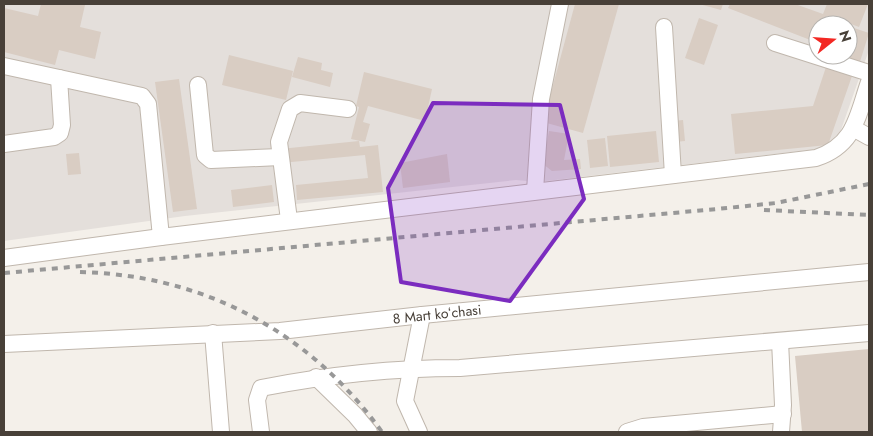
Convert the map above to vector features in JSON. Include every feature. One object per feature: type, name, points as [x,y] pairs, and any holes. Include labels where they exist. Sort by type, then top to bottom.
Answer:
[{"type":"street","points":[[535,192],[540,99],[560,4]]},
{"type":"street","points":[[664,27],[673,175]]},
{"type":"street","points":[[774,43],[869,73]]},
{"type":"street","points":[[4,66],[142,96],[148,104],[161,237]]},
{"type":"street","points":[[4,144],[54,137],[60,132],[62,125],[59,78]]},
{"type":"street","points":[[4,258],[290,220],[816,158],[833,153],[843,143],[853,128],[869,82]]},
{"type":"street","points":[[198,85],[205,156],[211,160],[280,157]]},
{"type":"street","points":[[290,220],[279,142],[290,109],[300,103],[348,109]]},
{"type":"street","points":[[853,128],[869,138]]},
{"type":"street","name":"8 Mart koʻchasi","points":[[4,344],[280,331],[422,315],[869,272]]},
{"type":"street","points":[[419,432],[405,401],[422,315]]},
{"type":"street","points":[[213,333],[221,432]]},
{"type":"street","points":[[260,432],[257,400],[261,388],[316,377],[412,368],[460,368],[869,334]]},
{"type":"street","points":[[780,341],[781,432]]},
{"type":"street","points":[[316,377],[355,415],[369,432]]},
{"type":"street","points":[[627,432],[642,427],[782,414]]},
{"type":"highlighted area","points":[[433,103],[560,105],[584,199],[510,301],[401,282],[388,188]]},
{"type":"shaded area","points":[[4,4],[869,4],[869,50],[835,147],[538,182],[516,180],[185,216],[4,241]]},
{"type":"building","points":[[41,4],[85,5],[80,27],[101,32],[95,59],[59,50],[55,65],[4,52],[4,8],[38,16]]},
{"type":"building","points":[[575,4],[619,4],[583,133],[543,122]]},
{"type":"building","points":[[699,4],[723,4],[721,10]]},
{"type":"building","points":[[730,4],[795,4],[823,14],[827,4],[868,4],[859,27],[858,15],[808,15],[808,39],[728,8]]},
{"type":"building","points":[[699,18],[718,25],[704,65],[685,58]]},
{"type":"building","points":[[858,29],[869,33],[858,68],[853,65],[858,65]]},
{"type":"building","points":[[229,55],[293,71],[286,100],[222,85]]},
{"type":"building","points":[[298,57],[322,63],[321,70],[333,73],[330,87],[292,77]]},
{"type":"building","points":[[826,67],[852,76],[828,145],[735,154],[731,114],[813,106]]},
{"type":"building","points":[[364,72],[432,89],[425,121],[368,106],[363,122],[370,124],[365,142],[351,139],[359,107],[356,106]]},
{"type":"building","points":[[179,79],[197,209],[173,212],[155,82]]},
{"type":"building","points":[[683,120],[685,141],[675,142],[673,121]]},
{"type":"building","points":[[549,131],[569,134],[564,160],[580,159],[581,169],[552,171],[543,164]]},
{"type":"building","points":[[656,131],[659,162],[610,167],[607,136]]},
{"type":"building","points":[[605,138],[608,166],[590,168],[587,140]]},
{"type":"building","points":[[359,141],[360,147],[378,145],[383,192],[297,200],[296,185],[368,178],[365,155],[281,163],[280,149]]},
{"type":"building","points":[[79,153],[81,174],[68,175],[66,154]]},
{"type":"building","points":[[447,154],[450,182],[403,188],[400,163]]},
{"type":"building","points":[[272,185],[274,202],[233,207],[231,190]]},
{"type":"building","points":[[869,349],[869,432],[802,432],[795,356]]},
{"type":"railway","points":[[4,273],[776,203],[869,184]]},
{"type":"railway","points":[[764,210],[869,215]]},
{"type":"railway","points":[[80,272],[126,276],[169,284],[211,298],[250,316],[288,338],[322,365],[353,397],[382,432]]}]
